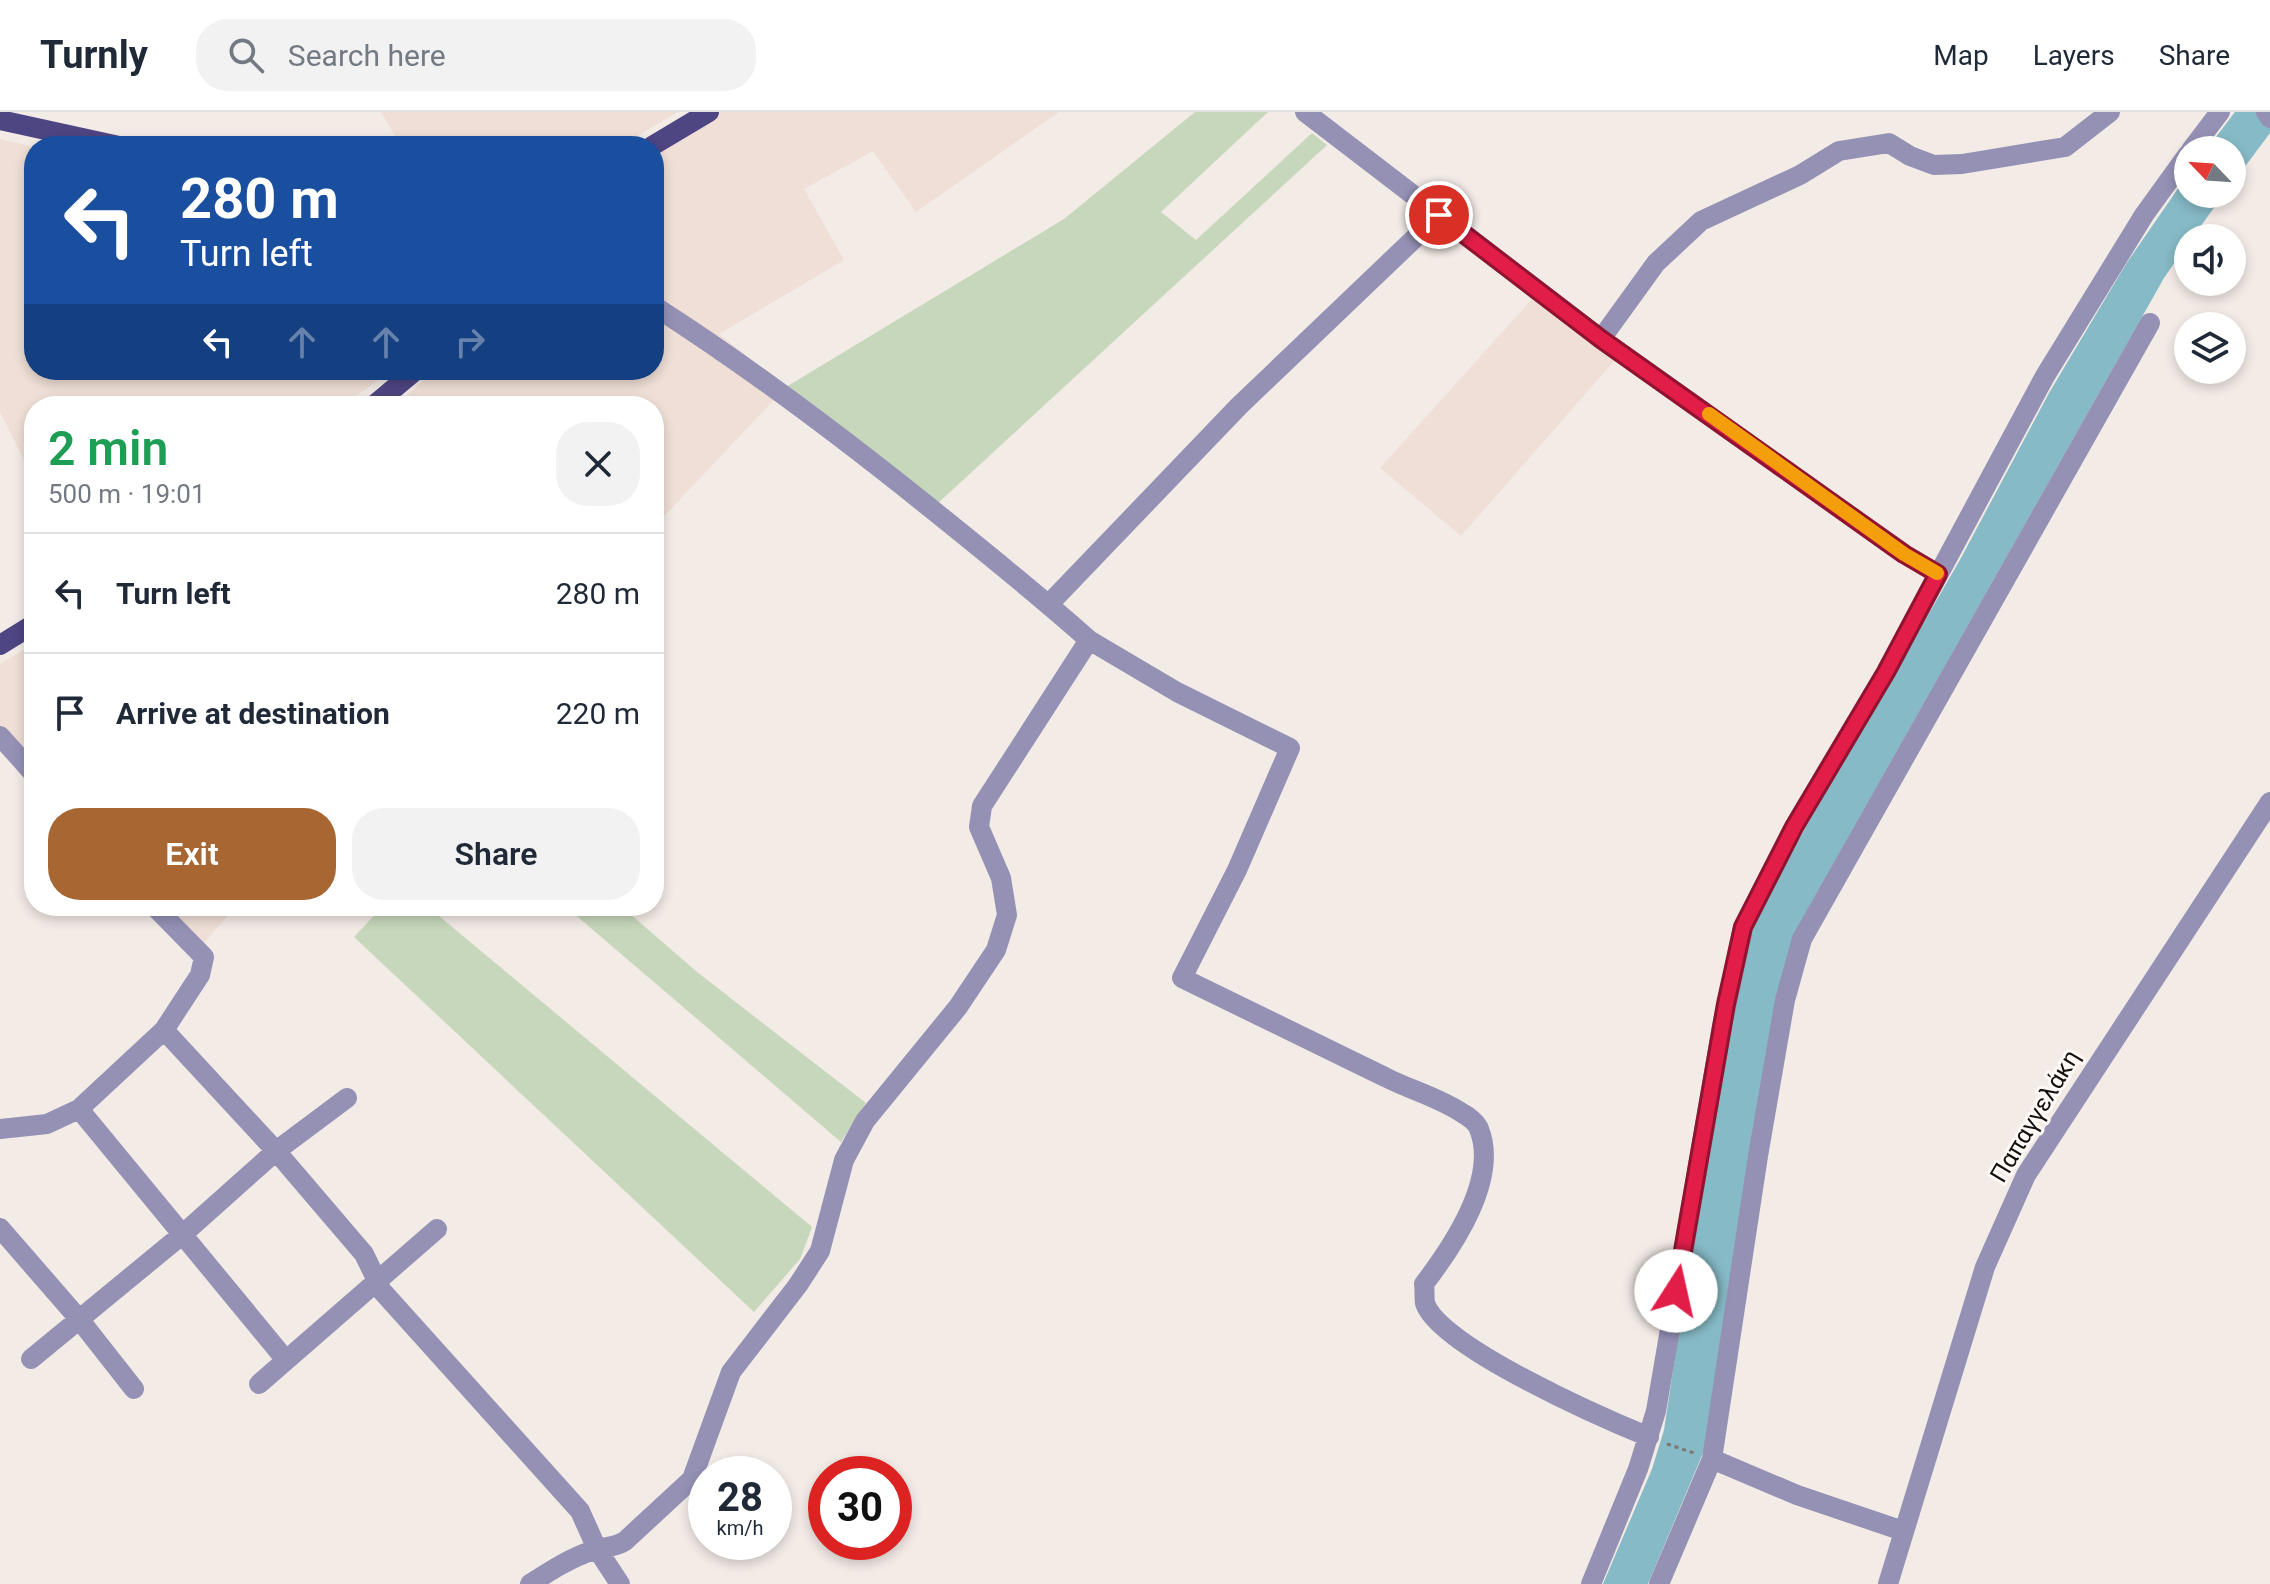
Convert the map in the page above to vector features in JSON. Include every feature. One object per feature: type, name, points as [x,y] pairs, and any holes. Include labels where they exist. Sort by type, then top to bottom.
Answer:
[{"type":"main road","points":[[664,139],[709,112]]},
{"type":"main road","points":[[0,120],[73,136]]},
{"type":"main road","points":[[385,396],[404,380]]},
{"type":"main road","points":[[0,645],[24,630]]},
{"type":"street","points":[[1305,112],[1601,339],[1904,554],[1938,574]]},
{"type":"street","points":[[1601,339],[1656,263],[1701,221],[1800,175],[1839,151],[1889,143],[1910,156],[1934,165],[1962,164],[2065,147],[2110,112]]},
{"type":"street","points":[[2201,136],[2220,112]]},
{"type":"street","points":[[2266,112],[2270,118]]},
{"type":"street","points":[[1591,1584],[1649,1437],[1724,1012],[1743,927],[1794,827],[1886,672],[2045,376],[2144,215],[2174,173]]},
{"type":"street","points":[[1049,604],[1239,406],[1439,215]]},
{"type":"street","points":[[664,312],[735,358],[853,446],[1049,604],[1089,640],[1177,692],[1290,748],[1237,870],[1182,978],[1392,1081],[1439,1100],[1465,1114],[1479,1126],[1484,1153],[1481,1180],[1466,1219],[1424,1284],[1425,1304],[1441,1324],[1473,1349],[1538,1386],[1649,1437]]},
{"type":"street","points":[[1659,1584],[1712,1459],[1785,1000],[1802,939],[2150,323]]},
{"type":"street","points":[[530,1584],[565,1562],[625,1541],[692,1479],[731,1372],[798,1285],[820,1251],[844,1160],[865,1121],[958,1007],[996,950],[1007,915],[1001,878],[979,827],[982,806],[1089,640]]},
{"type":"street","points":[[0,736],[24,763]]},
{"type":"street","name":"Παπαγγελάκη","points":[[1888,1584],[1985,1267],[2026,1175],[2270,802]]},
{"type":"street","points":[[0,1129],[47,1124],[79,1109],[164,1030],[200,975],[204,957],[164,916]]},
{"type":"street","points":[[164,1030],[276,1151],[364,1254],[382,1291],[580,1511],[597,1549],[620,1584]]},
{"type":"street","points":[[31,1359],[183,1234],[276,1151],[347,1098]]},
{"type":"street","points":[[79,1109],[285,1359]]},
{"type":"street","points":[[0,1228],[79,1319],[134,1389]]},
{"type":"street","points":[[259,1384],[437,1229]]},
{"type":"street","points":[[1712,1459],[1797,1495],[1903,1531]]},
{"type":"path","points":[[1649,1437],[1712,1459]]},
{"type":"shaded area","points":[[381,112],[678,112],[637,136],[395,136]]},
{"type":"shaded area","points":[[721,112],[1059,112],[916,212],[873,151],[804,189],[844,260],[719,334],[786,387],[664,516],[664,396],[406,396],[424,380],[664,380],[664,143]]},
{"type":"shaded area","points":[[0,139],[24,145],[24,380],[379,380],[356,396],[24,396],[24,460],[0,412]]},
{"type":"shaded area","points":[[1532,299],[1615,360],[1461,536],[1380,468]]},
{"type":"shaded area","points":[[24,650],[24,754],[0,728],[0,664]]},
{"type":"shaded area","points":[[172,916],[228,916],[200,947]]},
{"type":"green space","points":[[1195,112],[1268,112],[1161,212],[1196,240],[1312,133],[1327,145],[937,504],[786,387],[1064,219]]},
{"type":"green space","points":[[374,916],[439,916],[812,1227],[800,1259],[754,1312],[354,937]]},
{"type":"green space","points":[[577,916],[633,916],[697,972],[866,1103],[841,1142]]},
{"type":"water","points":[[2235,112],[2270,112],[2270,133],[2246,165],[2246,136],[2217,136]]},
{"type":"water","points":[[2174,194],[2174,208],[2214,208],[2202,224],[2174,224],[2174,263],[1810,905],[1708,1441],[1648,1584],[1603,1584],[1652,1469],[1664,1430],[1706,1154],[1750,930],[1770,889],[1961,558],[2049,393],[2126,264]]},
{"type":"slow traffic","points":[[1709,414],[1904,554],[1937,573]]},
{"type":"route","points":[[1439,215],[1601,339],[1904,554],[1938,574],[1886,672],[1794,827],[1743,927],[1734,959],[1676,1291]]}]
